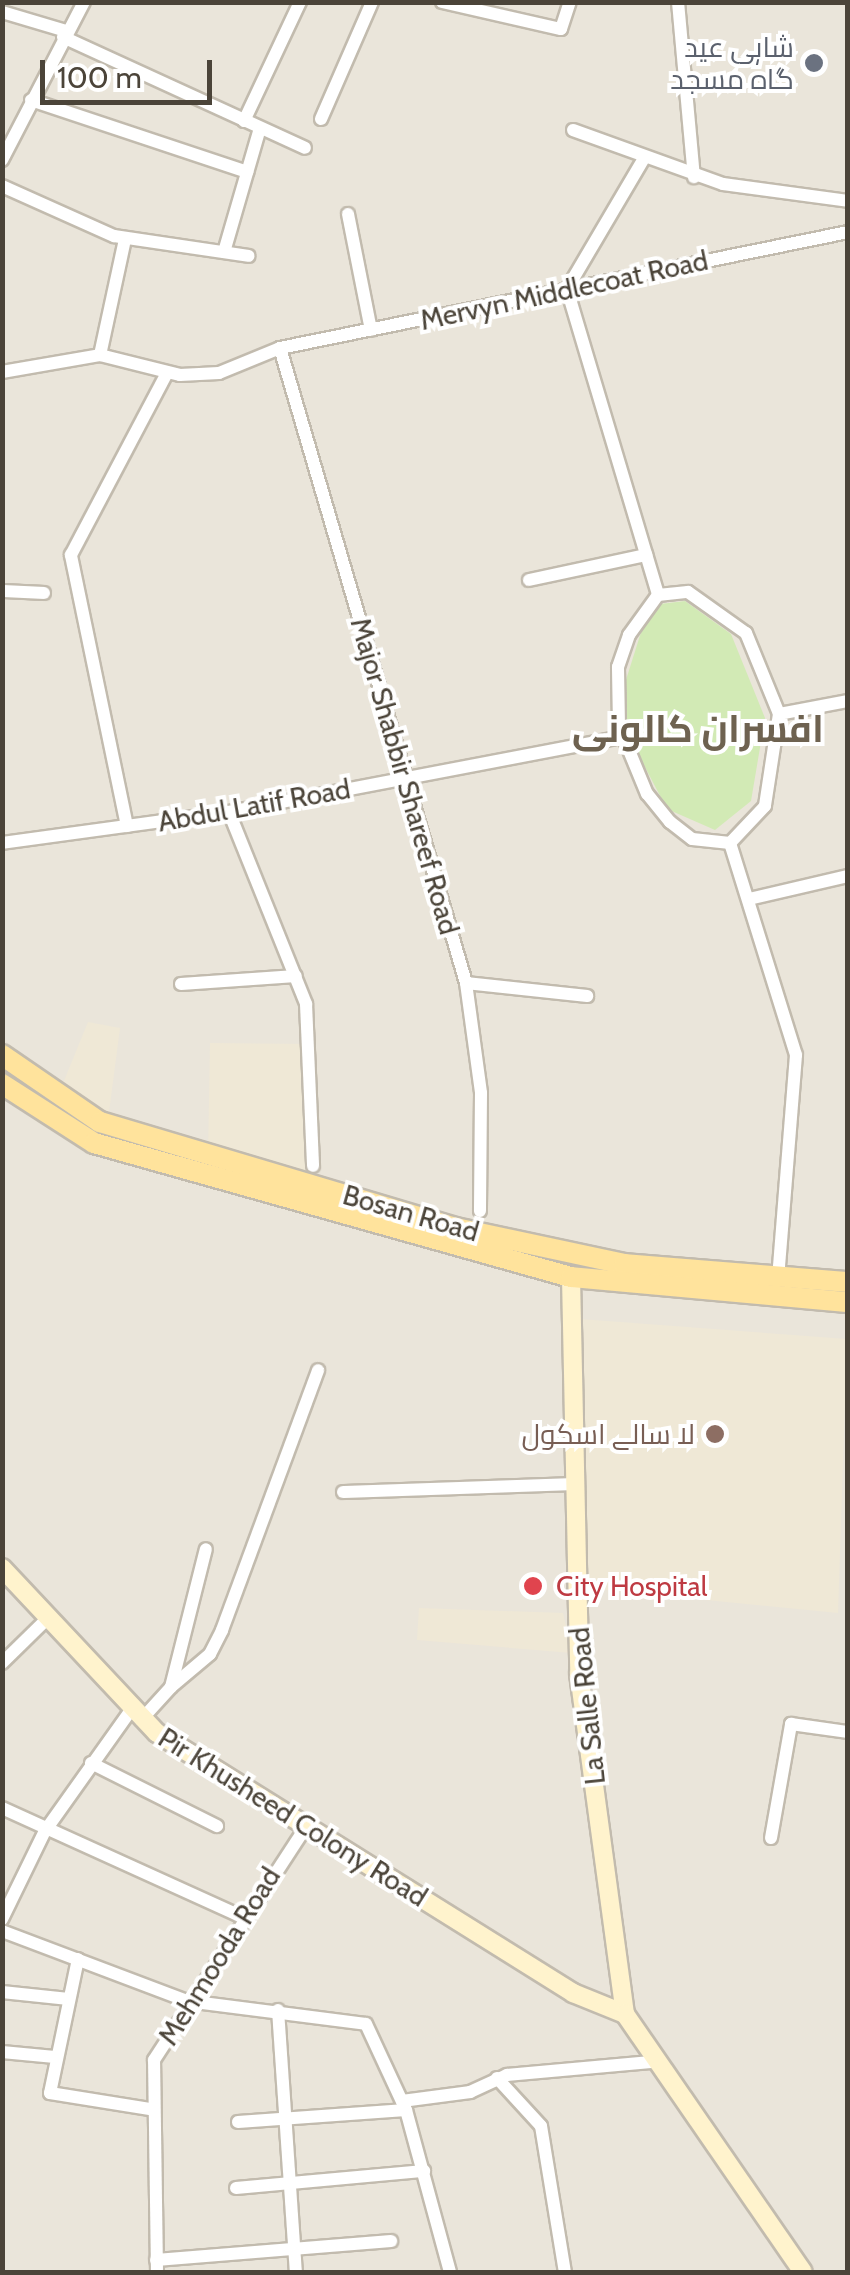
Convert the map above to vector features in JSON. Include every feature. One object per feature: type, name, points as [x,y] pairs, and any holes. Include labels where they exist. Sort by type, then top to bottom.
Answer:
[{"type":"main road","name":"Bosan Road","points":[[2,1055],[78,1114],[424,1218],[595,1259],[848,1282]]},
{"type":"main road","name":"Bosan Road","points":[[2,1084],[94,1143],[572,1276],[848,1302]]},
{"type":"street","points":[[4,155],[84,2]]},
{"type":"street","points":[[244,121],[300,2]]},
{"type":"street","points":[[321,119],[372,2]]},
{"type":"street","points":[[442,2],[561,28],[570,2]]},
{"type":"street","points":[[678,2],[694,176]]},
{"type":"street","points":[[2,12],[64,34],[305,148]]},
{"type":"street","points":[[31,100],[248,172]]},
{"type":"street","points":[[224,252],[260,128]]},
{"type":"street","points":[[573,130],[643,160],[694,176],[848,201]]},
{"type":"street","points":[[643,160],[567,289],[658,595],[618,666],[622,737],[670,822],[692,840],[730,843],[754,828],[765,806],[779,714],[765,664],[732,618],[698,595],[658,595]]},
{"type":"street","points":[[2,186],[125,239],[249,256]]},
{"type":"street","points":[[348,214],[370,330]]},
{"type":"street","name":"Mervyn Middlecoat Road","points":[[100,355],[167,372],[220,373],[280,348],[848,232]]},
{"type":"street","points":[[2,372],[100,355],[125,239]]},
{"type":"street","name":"Major Shabbir Shareef Road","points":[[280,348],[466,983],[481,1093],[480,1211]]},
{"type":"street","points":[[127,826],[71,555],[167,372]]},
{"type":"street","points":[[529,580],[646,555]]},
{"type":"street","points":[[2,591],[44,592]]},
{"type":"street","points":[[779,714],[848,702]]},
{"type":"street","name":"Abdul Latif Road","points":[[2,843],[229,812],[622,737]]},
{"type":"street","points":[[229,812],[296,976],[309,1032],[312,1166]]},
{"type":"street","points":[[730,843],[796,1056],[778,1278]]},
{"type":"street","points":[[749,899],[848,876]]},
{"type":"street","points":[[181,984],[296,976]]},
{"type":"street","points":[[466,983],[586,996]]},
{"type":"street","name":"La Salle Road","points":[[572,1276],[579,1674],[625,2014]]},
{"type":"street","points":[[2,1919],[46,1831],[91,1763],[136,1715],[210,1654],[318,1370]]},
{"type":"street","points":[[343,1492],[576,1484]]},
{"type":"street","points":[[170,1687],[206,1550]]},
{"type":"street","name":"Pir Khusheed Colony Road","points":[[2,1568],[136,1715],[306,1828],[573,1993],[625,2014]]},
{"type":"street","points":[[2,1663],[48,1618]]},
{"type":"street","points":[[771,1838],[791,1724],[848,1732]]},
{"type":"street","points":[[91,1763],[217,1826]]},
{"type":"street","points":[[2,1808],[242,1916]]},
{"type":"street","name":"Mehmooda Road","points":[[157,2266],[150,2109],[154,2060],[186,2001],[306,1828]]},
{"type":"street","points":[[2,1932],[186,2001],[366,2024],[403,2105],[450,2272]]},
{"type":"street","points":[[78,1959],[55,2057],[54,2098],[150,2109]]},
{"type":"street","points":[[2,1992],[69,1999]]},
{"type":"street","points":[[278,2010],[296,2272]]},
{"type":"street","points":[[625,2014],[804,2272]]},
{"type":"street","points":[[2,2052],[55,2057]]},
{"type":"street","points":[[238,2122],[403,2105],[459,2095],[497,2078],[650,2053]]},
{"type":"street","points":[[497,2078],[542,2126],[565,2272]]},
{"type":"street","points":[[236,2188],[424,2171]]},
{"type":"street","points":[[157,2266],[391,2241]]},
{"type":"shaded area","points":[[3,3],[847,3],[847,2272],[3,2272]]},
{"type":"shaded area","points":[[88,1022],[120,1028],[108,1120],[57,1098]]},
{"type":"shaded area","points":[[210,1043],[308,1044],[309,1180],[208,1157]]},
{"type":"shaded area","name":"لا سالے اسکول","points":[[580,1319],[847,1339],[838,1613],[585,1588]]},
{"type":"shaded area","points":[[419,1608],[563,1613],[572,1653],[417,1640]]},
{"type":"green space","points":[[685,601],[731,634],[765,718],[751,801],[715,830],[667,809],[626,731],[625,683],[643,626],[660,604]]},
{"type":"place","name":"شاہی عید گاہ مسجد","points":[[814,63]]},
{"type":"place","name":"لا سالے اسکول","points":[[715,1434]]},
{"type":"place","name":"City Hospital","points":[[533,1586]]},
{"type":"district","name":"افسران کالونی","points":[[698,729]]}]
